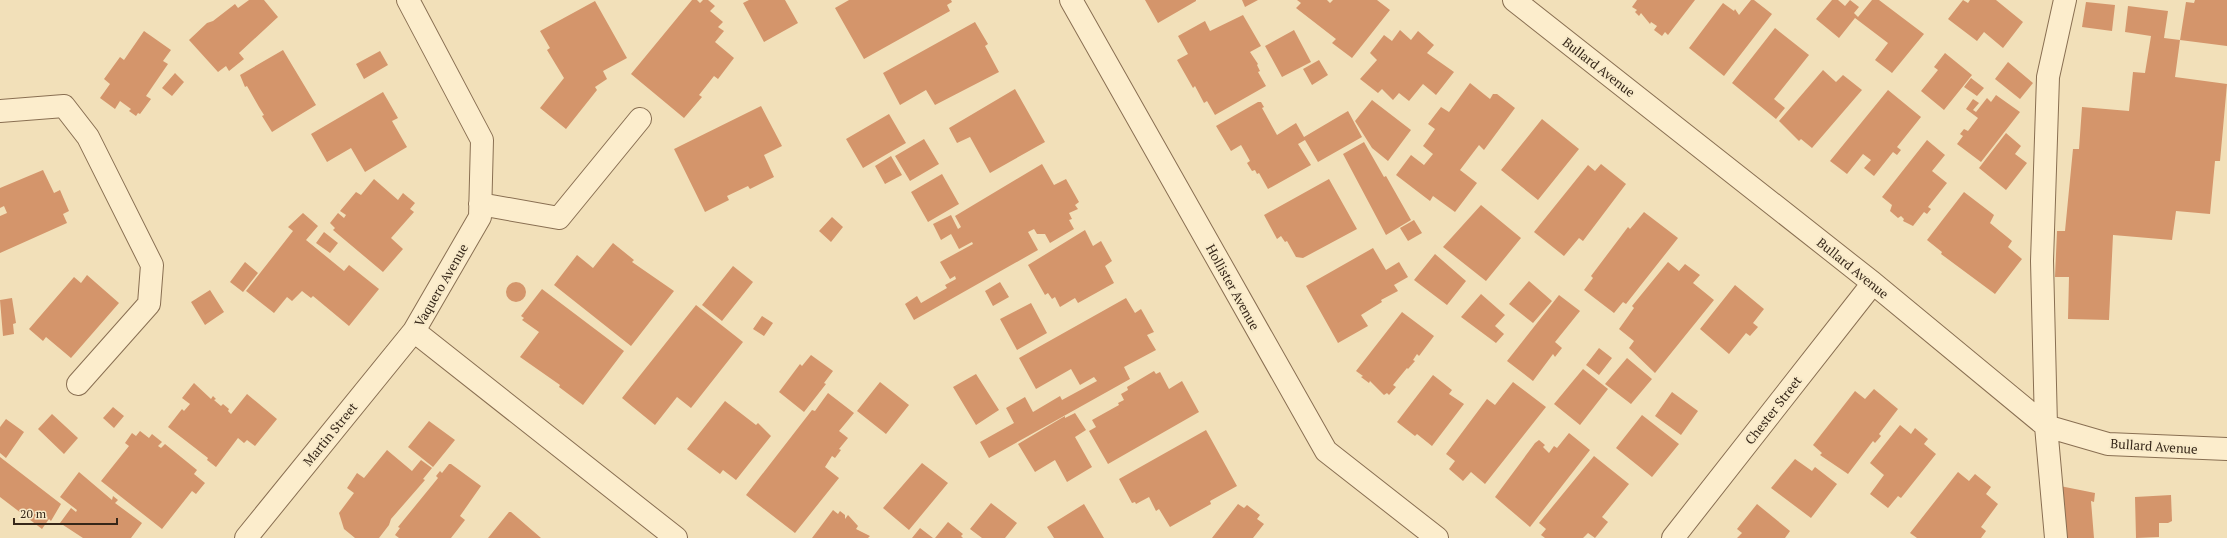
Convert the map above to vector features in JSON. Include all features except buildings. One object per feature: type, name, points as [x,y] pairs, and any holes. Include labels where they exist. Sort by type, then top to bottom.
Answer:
[{"type":"street","name":"Vaquero Avenue","points":[[408,0],[482,140],[480,217],[414,331],[676,538]]},
{"type":"street","name":"Hollister Avenue","points":[[1071,0],[1326,451],[1437,538]]},
{"type":"street","name":"Bullard Avenue","points":[[1514,0],[1873,283],[2046,426],[2108,444],[2227,449]]},
{"type":"street","points":[[2056,538],[2046,426],[2042,261],[2048,77],[2065,0]]},
{"type":"street","points":[[0,111],[64,106],[88,137],[152,265],[149,304],[78,384]]},
{"type":"street","points":[[480,204],[559,218],[640,119]]},
{"type":"street","name":"Chester Street","points":[[1673,538],[1873,283]]},
{"type":"street","name":"Martin Street","points":[[246,538],[414,331]]}]
